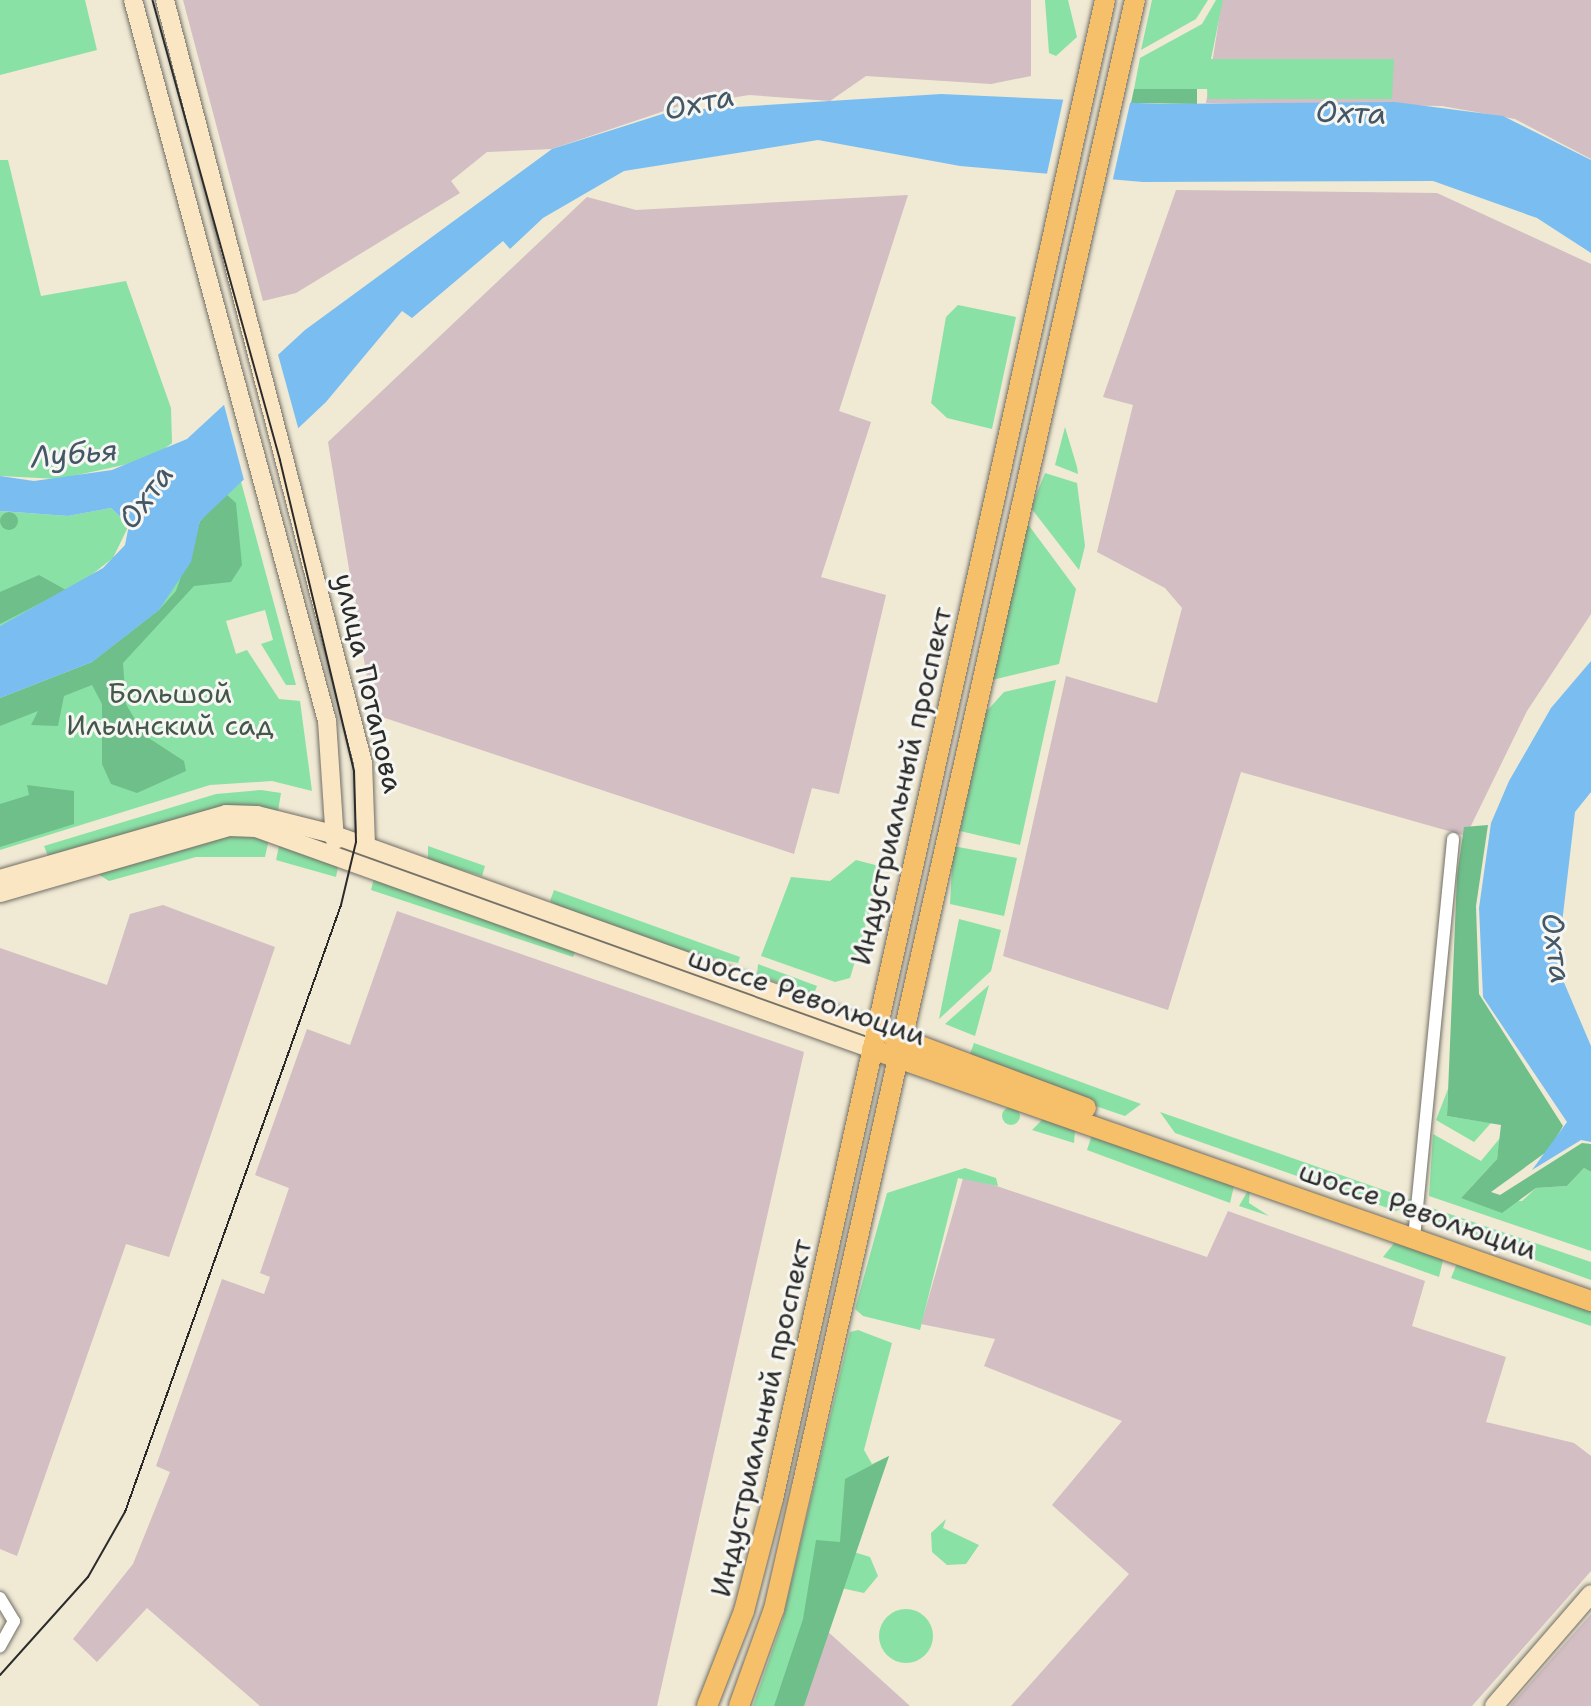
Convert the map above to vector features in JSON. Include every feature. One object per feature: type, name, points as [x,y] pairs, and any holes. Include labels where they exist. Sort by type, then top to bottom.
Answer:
[{"type":"main road","name":"улица Потапова","points":[[133,0],[327,721],[335,770],[329,833]]},
{"type":"main road","name":"улица Потапова","points":[[165,0],[286,455],[369,791],[366,846]]},
{"type":"main road","points":[[1105,0],[1085,92],[1114,95],[1135,0]]},
{"type":"main road","name":"Индустриальный проспект","points":[[707,1706],[755,1572],[1085,92]]},
{"type":"main road","name":"Индустриальный проспект","points":[[739,1706],[777,1596],[1114,95]]},
{"type":"main road","points":[[1059,207],[1088,211]]},
{"type":"main road","name":"шоссе Революции","points":[[0,879],[226,814],[329,833],[874,1039]]},
{"type":"main road","name":"шоссе Революции","points":[[0,893],[229,827],[278,832],[901,1048],[1416,1232],[1591,1301]]},
{"type":"main road","points":[[329,833],[345,855],[366,846]]},
{"type":"main road","name":"шоссе Революции","points":[[1416,1232],[1591,1287]]},
{"type":"main road","points":[[1494,1706],[1591,1594]]},
{"type":"street","points":[[1416,1232],[1453,839]]},
{"type":"street","points":[[0,1598],[11,1613],[13,1630],[0,1646]]},
{"type":"shaded area","points":[[183,0],[1031,0],[1031,76],[991,84],[866,76],[830,101],[749,95],[676,107],[552,149],[487,152],[451,181],[460,193],[296,293],[263,301]]},
{"type":"shaded area","points":[[1222,0],[1591,0],[1591,159],[1515,119],[1442,106],[1206,103]]},
{"type":"shaded area","points":[[1176,190],[1437,193],[1591,264],[1591,614],[1527,711],[1466,836],[1241,772],[1168,1010],[1003,956],[1066,676],[1157,703],[1182,608],[1165,588],[1097,552],[1133,405],[1103,397]]},
{"type":"shaded area","points":[[908,195],[839,411],[871,422],[821,577],[886,595],[839,794],[812,788],[794,854],[373,714],[328,442],[587,197],[636,210]]},
{"type":"shaded area","points":[[163,905],[275,947],[169,1257],[126,1244],[17,1556],[0,1549],[0,948],[107,985],[130,914]]},
{"type":"shaded area","points":[[397,911],[804,1052],[657,1706],[260,1706],[147,1608],[97,1662],[73,1639],[133,1564],[170,1472],[156,1466],[222,1279],[264,1294],[270,1277],[260,1273],[289,1188],[255,1175],[307,1029],[350,1045]]},
{"type":"shaded area","points":[[964,1175],[1207,1257],[1228,1211],[1425,1281],[1412,1326],[1506,1357],[1486,1422],[1574,1443],[1591,1456],[1591,1571],[1472,1706],[1011,1706],[1129,1574],[1052,1505],[1122,1421],[984,1366],[995,1339],[921,1324]]},
{"type":"shaded area","points":[[1591,1614],[1591,1706],[1510,1706]]},
{"type":"shaded area","points":[[826,1630],[910,1706],[804,1706]]},
{"type":"green space","points":[[0,0],[85,0],[97,50],[0,75]]},
{"type":"green space","points":[[1045,0],[1068,0],[1077,37],[1056,56],[1049,53]]},
{"type":"green space","points":[[1152,0],[1208,0],[1196,19],[1141,50]]},
{"type":"green space","points":[[1216,0],[1223,0],[1211,59],[1394,59],[1392,99],[1208,99],[1207,89],[1134,89],[1140,58],[1202,24]]},
{"type":"green space","points":[[1134,89],[1197,89],[1197,104],[1131,103]]},
{"type":"green space","points":[[0,160],[8,160],[41,296],[126,281],[171,408],[172,443],[151,459],[59,479],[0,476]]},
{"type":"green space","points":[[958,305],[1016,317],[992,429],[947,418],[931,403],[946,317]]},
{"type":"green space","points":[[1065,427],[1077,467],[1078,474],[1055,465]]},
{"type":"green space","points":[[1045,473],[1077,483],[1085,546],[1079,570],[1031,508]]},
{"type":"green space","name":"Большой Ильинский сад","points":[[240,478],[296,685],[286,685],[261,644],[273,640],[265,610],[226,621],[236,654],[247,650],[279,699],[300,701],[312,791],[272,781],[210,785],[0,850],[0,698],[92,662]]},
{"type":"green space","points":[[225,493],[236,503],[242,565],[231,582],[194,586],[123,663],[126,704],[144,735],[184,761],[186,771],[137,793],[111,784],[102,764],[102,704],[92,685],[64,696],[58,726],[31,725],[38,711],[0,726],[0,698],[92,662],[159,610],[176,591],[200,521]]},
{"type":"green space","points":[[111,508],[129,525],[113,558],[63,597],[0,626],[0,511],[68,516]]},
{"type":"green space","points":[[9,512],[18,521],[9,530],[0,521]]},
{"type":"green space","points":[[1027,523],[1076,589],[1059,664],[992,680]]},
{"type":"green space","points":[[39,575],[66,590],[0,624],[0,592]]},
{"type":"green space","points":[[1056,680],[1020,845],[960,831],[985,713],[1004,692]]},
{"type":"green space","points":[[27,785],[74,791],[74,824],[0,847],[0,804],[29,795]]},
{"type":"green space","points":[[261,790],[281,793],[278,811],[222,806],[48,856],[44,846],[216,794]]},
{"type":"green space","points":[[1488,825],[1476,906],[1479,994],[1563,1126],[1549,1150],[1491,1192],[1500,1195],[1582,1143],[1591,1144],[1591,1172],[1584,1168],[1567,1186],[1536,1188],[1502,1213],[1461,1198],[1497,1159],[1501,1125],[1447,1116],[1457,876],[1464,827]]},
{"type":"green space","points":[[230,835],[269,839],[265,857],[196,857],[109,881],[95,872]]},
{"type":"green space","points":[[280,842],[339,862],[336,877],[276,860]]},
{"type":"green space","points":[[428,846],[485,866],[482,876],[428,860]]},
{"type":"green space","points":[[953,846],[1017,858],[1004,916],[950,904]]},
{"type":"green space","points":[[856,860],[883,867],[850,978],[835,982],[761,956],[791,877],[830,881]]},
{"type":"green space","points":[[375,874],[576,950],[573,957],[371,890]]},
{"type":"green space","points":[[554,890],[740,957],[738,963],[669,949],[564,910],[550,901]]},
{"type":"green space","points":[[959,919],[1001,930],[991,971],[939,1019]]},
{"type":"green space","points":[[758,964],[817,986],[813,996],[757,975]]},
{"type":"green space","points":[[989,985],[975,1036],[945,1024]]},
{"type":"green space","points":[[974,1043],[1141,1104],[1125,1116],[1060,1094],[970,1054]]},
{"type":"green space","points":[[1448,1089],[1447,1116],[1491,1123],[1474,1142],[1436,1120]]},
{"type":"green space","points":[[1011,1107],[1020,1116],[1011,1125],[1002,1116]]},
{"type":"green space","points":[[1160,1112],[1418,1202],[1396,1211],[1175,1133]]},
{"type":"green space","points":[[1044,1118],[1075,1131],[1074,1143],[1032,1130]]},
{"type":"green space","points":[[1433,1134],[1481,1161],[1500,1138],[1497,1159],[1461,1198],[1522,1201],[1536,1188],[1567,1186],[1584,1168],[1591,1172],[1591,1251],[1429,1196]]},
{"type":"green space","points":[[1092,1135],[1234,1186],[1230,1203],[1087,1150]]},
{"type":"green space","points":[[965,1168],[996,1178],[998,1186],[958,1178],[920,1330],[863,1316],[855,1309],[887,1193]]},
{"type":"green space","points":[[1250,1187],[1249,1203],[1269,1216],[1239,1206]]},
{"type":"green space","points":[[1432,1208],[1591,1262],[1591,1280],[1440,1226]]},
{"type":"green space","points":[[1395,1242],[1444,1256],[1439,1277],[1383,1257]]},
{"type":"green space","points":[[1458,1261],[1591,1308],[1591,1326],[1451,1278]]},
{"type":"green space","points":[[858,1330],[892,1343],[864,1450],[872,1464],[889,1456],[854,1552],[870,1557],[878,1576],[864,1593],[841,1588],[804,1706],[753,1706],[782,1622],[850,1332]]},
{"type":"green space","points":[[889,1456],[804,1706],[774,1706],[803,1619],[816,1540],[840,1542],[845,1479]]},
{"type":"green space","points":[[946,1519],[943,1528],[979,1545],[966,1564],[947,1565],[932,1552],[931,1533]]},
{"type":"green space","points":[[906,1609],[925,1617],[933,1636],[925,1655],[906,1663],[887,1655],[879,1636],[887,1617]]},
{"type":"water","name":"Охта","points":[[941,94],[1161,104],[1395,102],[1503,116],[1591,160],[1591,253],[1537,218],[1433,181],[1143,182],[960,166],[818,140],[624,171],[543,218],[510,249],[503,241],[412,318],[402,311],[326,402],[200,521],[191,562],[159,610],[92,662],[0,698],[0,626],[103,568],[125,545],[129,525],[111,508],[68,516],[0,511],[0,476],[34,481],[112,470],[187,439],[305,330],[552,149],[672,111]]},
{"type":"water","name":"Охта","points":[[1591,661],[1591,792],[1575,812],[1557,966],[1591,1046],[1591,1142],[1581,1140],[1532,1170],[1567,1122],[1483,997],[1479,908],[1491,823],[1509,781],[1551,708]]},
{"type":"pier","points":[[1064,96],[1131,99],[1112,183],[1046,178]]},
{"type":"pier","points":[[277,351],[299,431],[244,480],[223,401]]},
{"type":"tram line","points":[[0,1675],[88,1577],[125,1512],[341,905],[356,842],[354,771],[280,460],[152,0]]},
{"type":"water label","name":"Лубья","points":[[74,454]]}]
